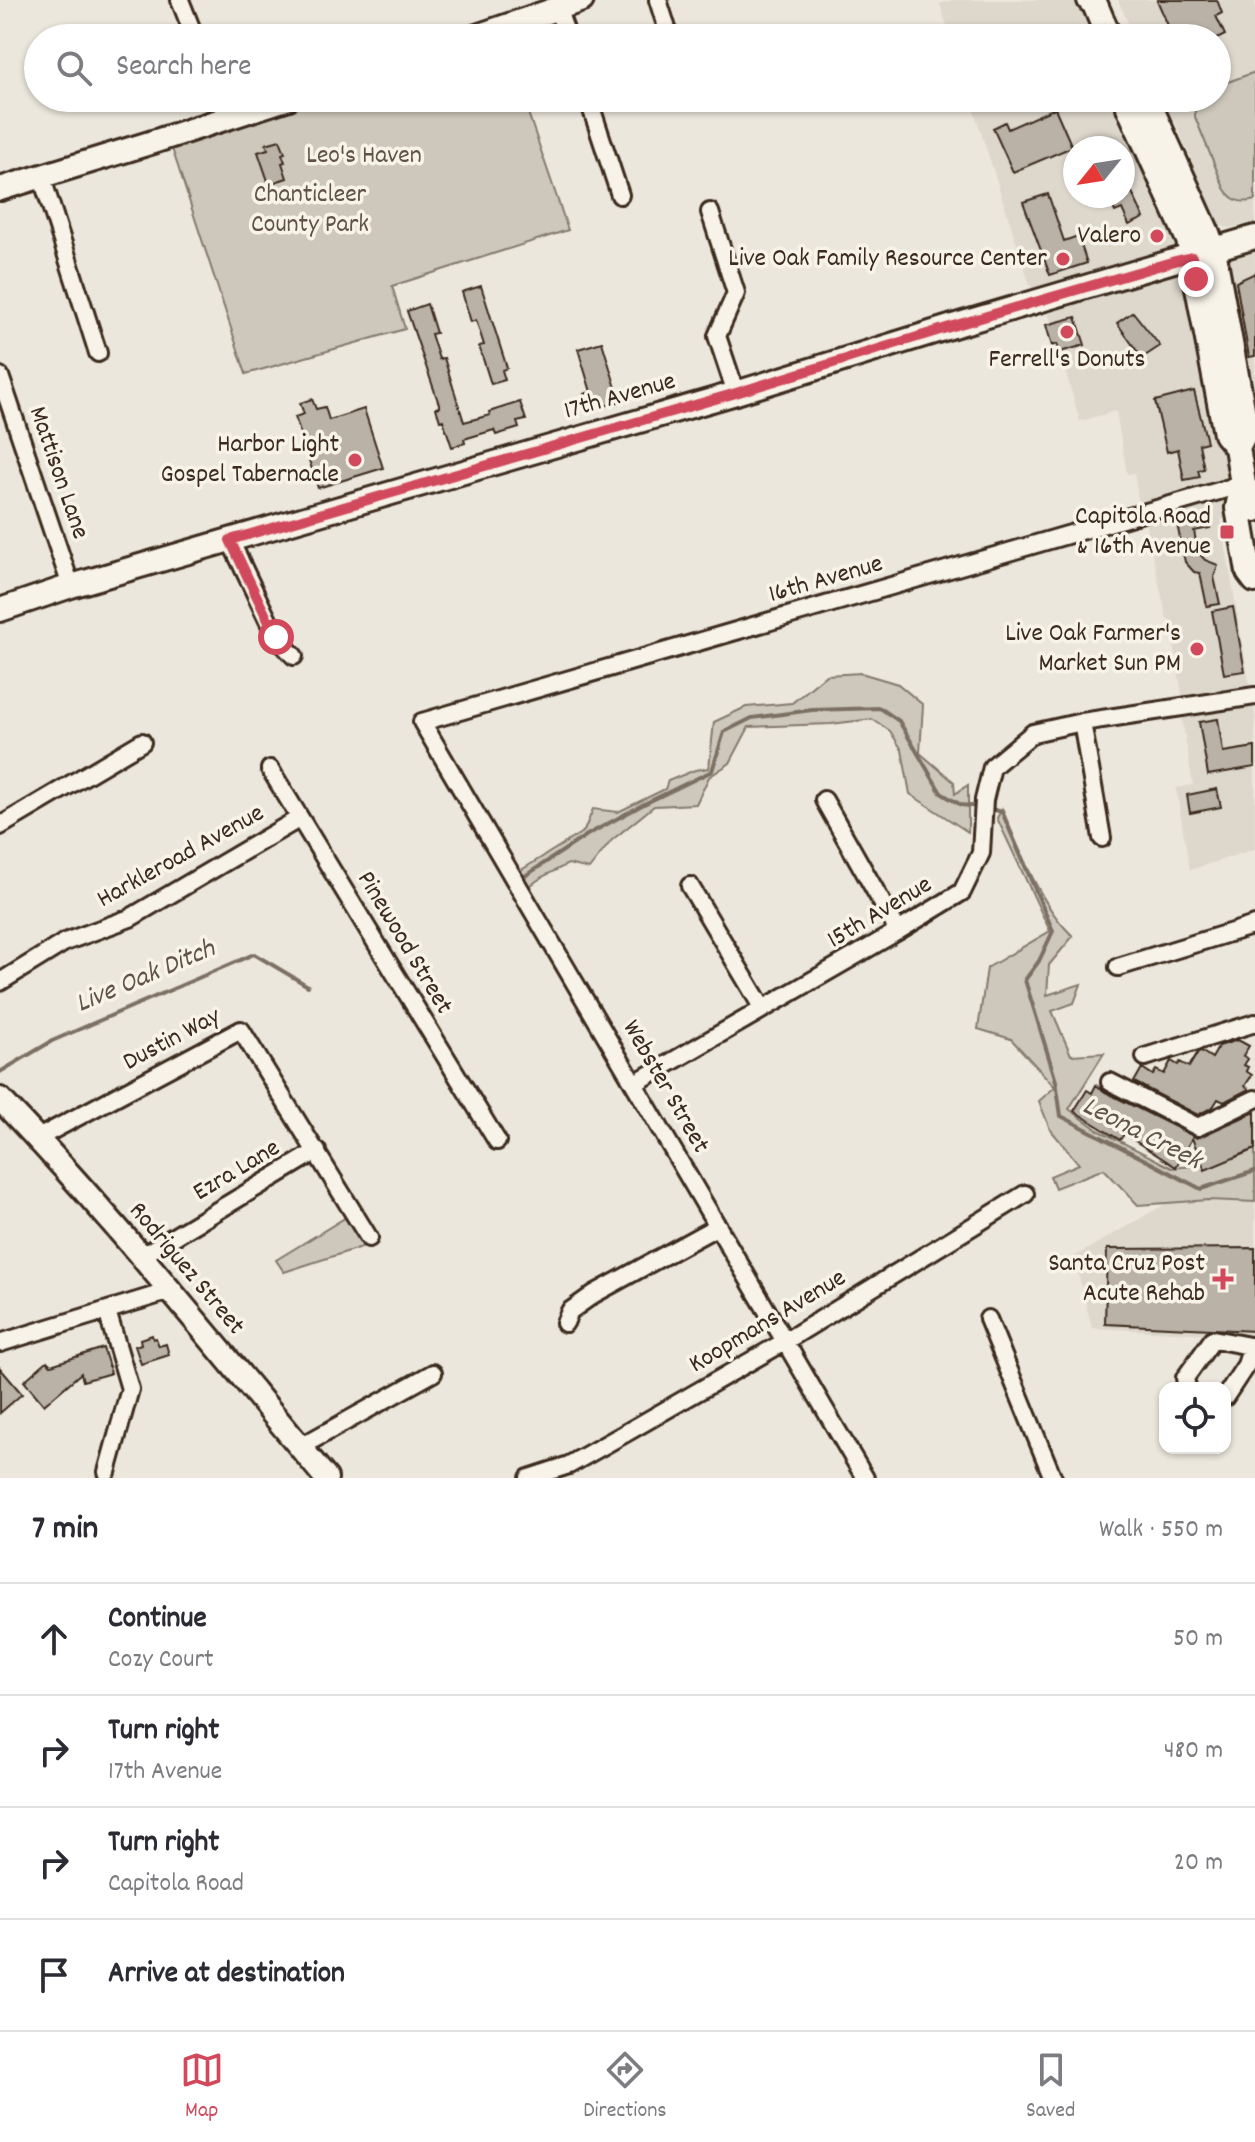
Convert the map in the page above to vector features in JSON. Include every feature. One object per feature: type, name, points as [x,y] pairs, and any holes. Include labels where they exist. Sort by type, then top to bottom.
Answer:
[{"type":"main road","points":[[511,24],[582,0]]},
{"type":"main road","points":[[1093,1],[1103,24]]},
{"type":"main road","points":[[0,189],[153,142],[215,112]]},
{"type":"main road","points":[[1131,112],[1189,240],[1202,254]]},
{"type":"main road","points":[[1152,112],[1207,233],[1202,254],[1226,434],[1237,447],[1243,484],[1255,509]]},
{"type":"main road","name":"17th Avenue","points":[[0,610],[71,586],[736,393],[1255,237]]},
{"type":"main road","points":[[1243,484],[1238,508],[1249,572],[1255,580]]},
{"type":"main road","name":"Rodriguez Street","points":[[0,1099],[38,1138],[170,1291],[326,1478]]},
{"type":"street","points":[[180,0],[189,24]]},
{"type":"street","points":[[658,0],[666,24]]},
{"type":"street","points":[[557,8],[563,24]]},
{"type":"street","points":[[593,112],[620,195]]},
{"type":"street","points":[[41,175],[98,353]]},
{"type":"street","points":[[710,212],[736,293],[717,336],[736,393]]},
{"type":"street","name":"Mattison Lane","points":[[0,376],[71,586]]},
{"type":"street","name":"16th Avenue","points":[[422,722],[1243,484]]},
{"type":"street","points":[[230,540],[276,637],[294,656]]},
{"type":"street","name":"15th Avenue","points":[[635,1083],[962,892],[981,853],[984,800],[992,767],[1033,733],[1082,722],[1255,696]]},
{"type":"street","name":"Webster Street","points":[[422,722],[865,1478]]},
{"type":"street","points":[[1082,722],[1102,838]]},
{"type":"street","points":[[0,826],[142,742]]},
{"type":"street","name":"Pinewood Street","points":[[270,769],[497,1141]]},
{"type":"street","points":[[824,800],[898,931]]},
{"type":"street","name":"Harkleroad Avenue","points":[[0,982],[65,942],[130,918],[300,818]]},
{"type":"street","points":[[690,886],[763,1009]]},
{"type":"street","points":[[1118,967],[1255,925]]},
{"type":"street","points":[[1145,1057],[1255,1023]]},
{"type":"street","name":"Dustin Way","points":[[38,1138],[241,1030],[369,1238]]},
{"type":"street","points":[[1110,1082],[1198,1127],[1255,1099]]},
{"type":"street","name":"Ezra Lane","points":[[140,1257],[317,1151]]},
{"type":"street","name":"Koopmans Avenue","points":[[529,1478],[569,1465],[784,1342],[1025,1194]]},
{"type":"street","points":[[565,1323],[570,1311],[594,1294],[718,1226]]},
{"type":"street","points":[[0,1343],[170,1291]]},
{"type":"street","points":[[107,1311],[130,1389],[107,1472]]},
{"type":"street","points":[[988,1319],[1053,1478]]},
{"type":"street","points":[[1186,1382],[1185,1378],[1213,1339],[1253,1346],[1246,1365],[1231,1388]]},
{"type":"street","points":[[300,1447],[433,1373]]},
{"type":"shaded area","points":[[952,0],[1094,0],[1105,24],[946,24],[940,4]]},
{"type":"shaded area","points":[[1118,0],[1255,0],[1255,222],[1229,228],[1217,222],[1169,112],[1231,112],[1231,24],[1129,24]]},
{"type":"shaded area","points":[[974,112],[1146,112],[1208,254],[1255,240],[1255,505],[1221,520],[1255,716],[1255,849],[1190,870],[1176,788],[1193,785],[1170,619],[1167,619],[1144,517],[1141,517],[1134,473],[1127,474],[1116,411],[1080,421],[1045,302],[1030,285]]},
{"type":"shaded area","points":[[1255,1167],[1255,1336],[1092,1328],[1074,1257],[1203,1182]]},
{"type":"green space","points":[[1255,72],[1255,200],[1245,202],[1234,199],[1224,188],[1195,117],[1195,112],[1231,112],[1231,81]]},
{"type":"green space","name":"Chanticleer County Park","points":[[232,112],[528,112],[568,230],[392,286],[405,329],[246,374],[167,133]]},
{"type":"green space","points":[[861,673],[898,684],[923,705],[920,753],[954,782],[955,794],[968,785],[968,832],[910,794],[902,750],[890,731],[872,719],[749,727],[730,763],[709,777],[696,804],[654,806],[612,840],[589,869],[568,864],[527,888],[518,872],[584,831],[593,809],[618,812],[665,789],[668,781],[709,768],[714,722],[746,707],[792,703],[826,675]]},
{"type":"green space","points":[[1002,809],[1041,894],[1073,936],[1049,965],[1047,995],[1081,984],[1074,1003],[1052,1011],[1071,1055],[1104,1053],[1069,1109],[1098,1130],[1172,1168],[1204,1165],[1255,1149],[1255,1202],[1209,1200],[1138,1205],[1104,1169],[1055,1188],[1050,1176],[1079,1164],[1050,1129],[1039,1101],[1055,1087],[1011,1039],[978,1029],[987,968],[1050,931],[997,818]]},
{"type":"green space","points":[[353,1213],[371,1244],[284,1272],[276,1260]]},
{"type":"building","points":[[1157,0],[1217,0],[1222,13],[1216,16],[1220,24],[1167,24]]},
{"type":"building","points":[[1046,112],[1057,112],[1067,136],[1063,136],[1063,151],[1013,172],[993,128],[1005,122],[1008,129]]},
{"type":"building","points":[[280,140],[285,153],[282,154],[285,162],[282,163],[287,178],[269,184],[258,152],[268,149],[266,144]]},
{"type":"building","points":[[1048,194],[1064,241],[1078,236],[1087,263],[1050,275],[1023,202]]},
{"type":"building","points":[[1135,199],[1144,218],[1129,225],[1122,209],[1115,212],[1113,208],[1135,208]]},
{"type":"building","points":[[1255,273],[1255,356],[1249,357],[1236,282]]},
{"type":"building","points":[[481,286],[507,368],[502,370],[505,380],[491,384],[479,346],[484,345],[476,320],[471,322],[462,292]]},
{"type":"building","points":[[427,304],[436,333],[431,334],[439,359],[444,358],[464,422],[520,402],[526,420],[517,422],[519,428],[496,435],[494,430],[464,439],[465,443],[452,447],[443,420],[440,421],[436,408],[440,407],[407,311]]},
{"type":"building","points":[[1133,312],[1160,346],[1142,358],[1117,323]]},
{"type":"building","points":[[1076,317],[1085,345],[1060,352],[1057,344],[1052,346],[1046,325]]},
{"type":"building","points":[[602,342],[620,401],[589,411],[584,394],[591,392],[578,349]]},
{"type":"building","points":[[1194,391],[1207,442],[1199,444],[1204,469],[1198,470],[1200,477],[1184,480],[1178,449],[1167,452],[1155,401]]},
{"type":"building","points":[[312,399],[316,409],[325,407],[329,420],[364,409],[383,468],[318,488],[295,417],[304,414],[300,403]]},
{"type":"building","points":[[1207,518],[1210,528],[1194,531],[1198,552],[1205,560],[1218,565],[1214,577],[1220,604],[1207,606],[1200,573],[1194,572],[1185,562],[1177,524]]},
{"type":"building","points":[[1233,607],[1245,671],[1224,674],[1212,611]]},
{"type":"building","points":[[1218,719],[1223,752],[1255,747],[1255,767],[1208,775],[1199,722]]},
{"type":"building","points":[[1217,789],[1221,807],[1190,813],[1187,795]]},
{"type":"building","points":[[1238,1040],[1249,1046],[1243,1056],[1248,1059],[1244,1065],[1248,1067],[1246,1071],[1252,1075],[1245,1086],[1249,1089],[1224,1102],[1218,1099],[1213,1107],[1198,1115],[1134,1082],[1142,1068],[1153,1075],[1156,1070],[1164,1074],[1171,1061],[1189,1067],[1198,1052],[1212,1058],[1219,1046]]},
{"type":"building","points":[[1096,1085],[1197,1138],[1255,1112],[1255,1149],[1205,1170],[1192,1138],[1176,1167],[1124,1134],[1120,1140],[1074,1111],[1087,1090],[1092,1093]]},
{"type":"building","points":[[1255,1248],[1255,1331],[1105,1324],[1107,1249]]},
{"type":"building","points":[[152,1335],[159,1346],[166,1344],[169,1355],[141,1364],[135,1346],[141,1344],[140,1339]]},
{"type":"building","points":[[103,1348],[111,1373],[83,1381],[81,1373],[44,1405],[24,1381],[47,1361],[51,1365]]},
{"type":"building","points":[[0,1368],[22,1394],[0,1413]]},
{"type":"waterway","name":"Leona Creek","points":[[522,878],[587,835],[712,771],[724,732],[752,718],[812,710],[880,708],[899,721],[941,793],[961,805],[979,807]]},
{"type":"waterway","name":"Leona Creek","points":[[988,808],[1002,812],[1053,931],[1039,961],[1025,980],[1056,1081],[1061,1116],[1201,1189],[1255,1171]]},
{"type":"waterway","name":"Live Oak Ditch","points":[[0,1072],[52,1041],[254,954],[308,986]]},
{"type":"place","name":"Valero","points":[[1157,236]]},
{"type":"place","name":"Live Oak Family Resource Center","points":[[1063,259]]},
{"type":"place","name":"Ferrell's Donuts","points":[[1067,332]]},
{"type":"place","name":"Harbor Light Gospel Tabernacle","points":[[355,460]]},
{"type":"place","name":"Capitola Road & 16th Avenue","points":[[1227,532]]},
{"type":"place","name":"Live Oak Farmer's Market Sun PM","points":[[1197,649]]},
{"type":"place","name":"Santa Cruz Post Acute Rehab","points":[[1223,1279]]},
{"type":"route","points":[[276,637],[230,540],[1175,261],[1192,257],[1196,279]]},
{"type":"park label","name":"Leo's Haven","points":[[364,156]]}]
